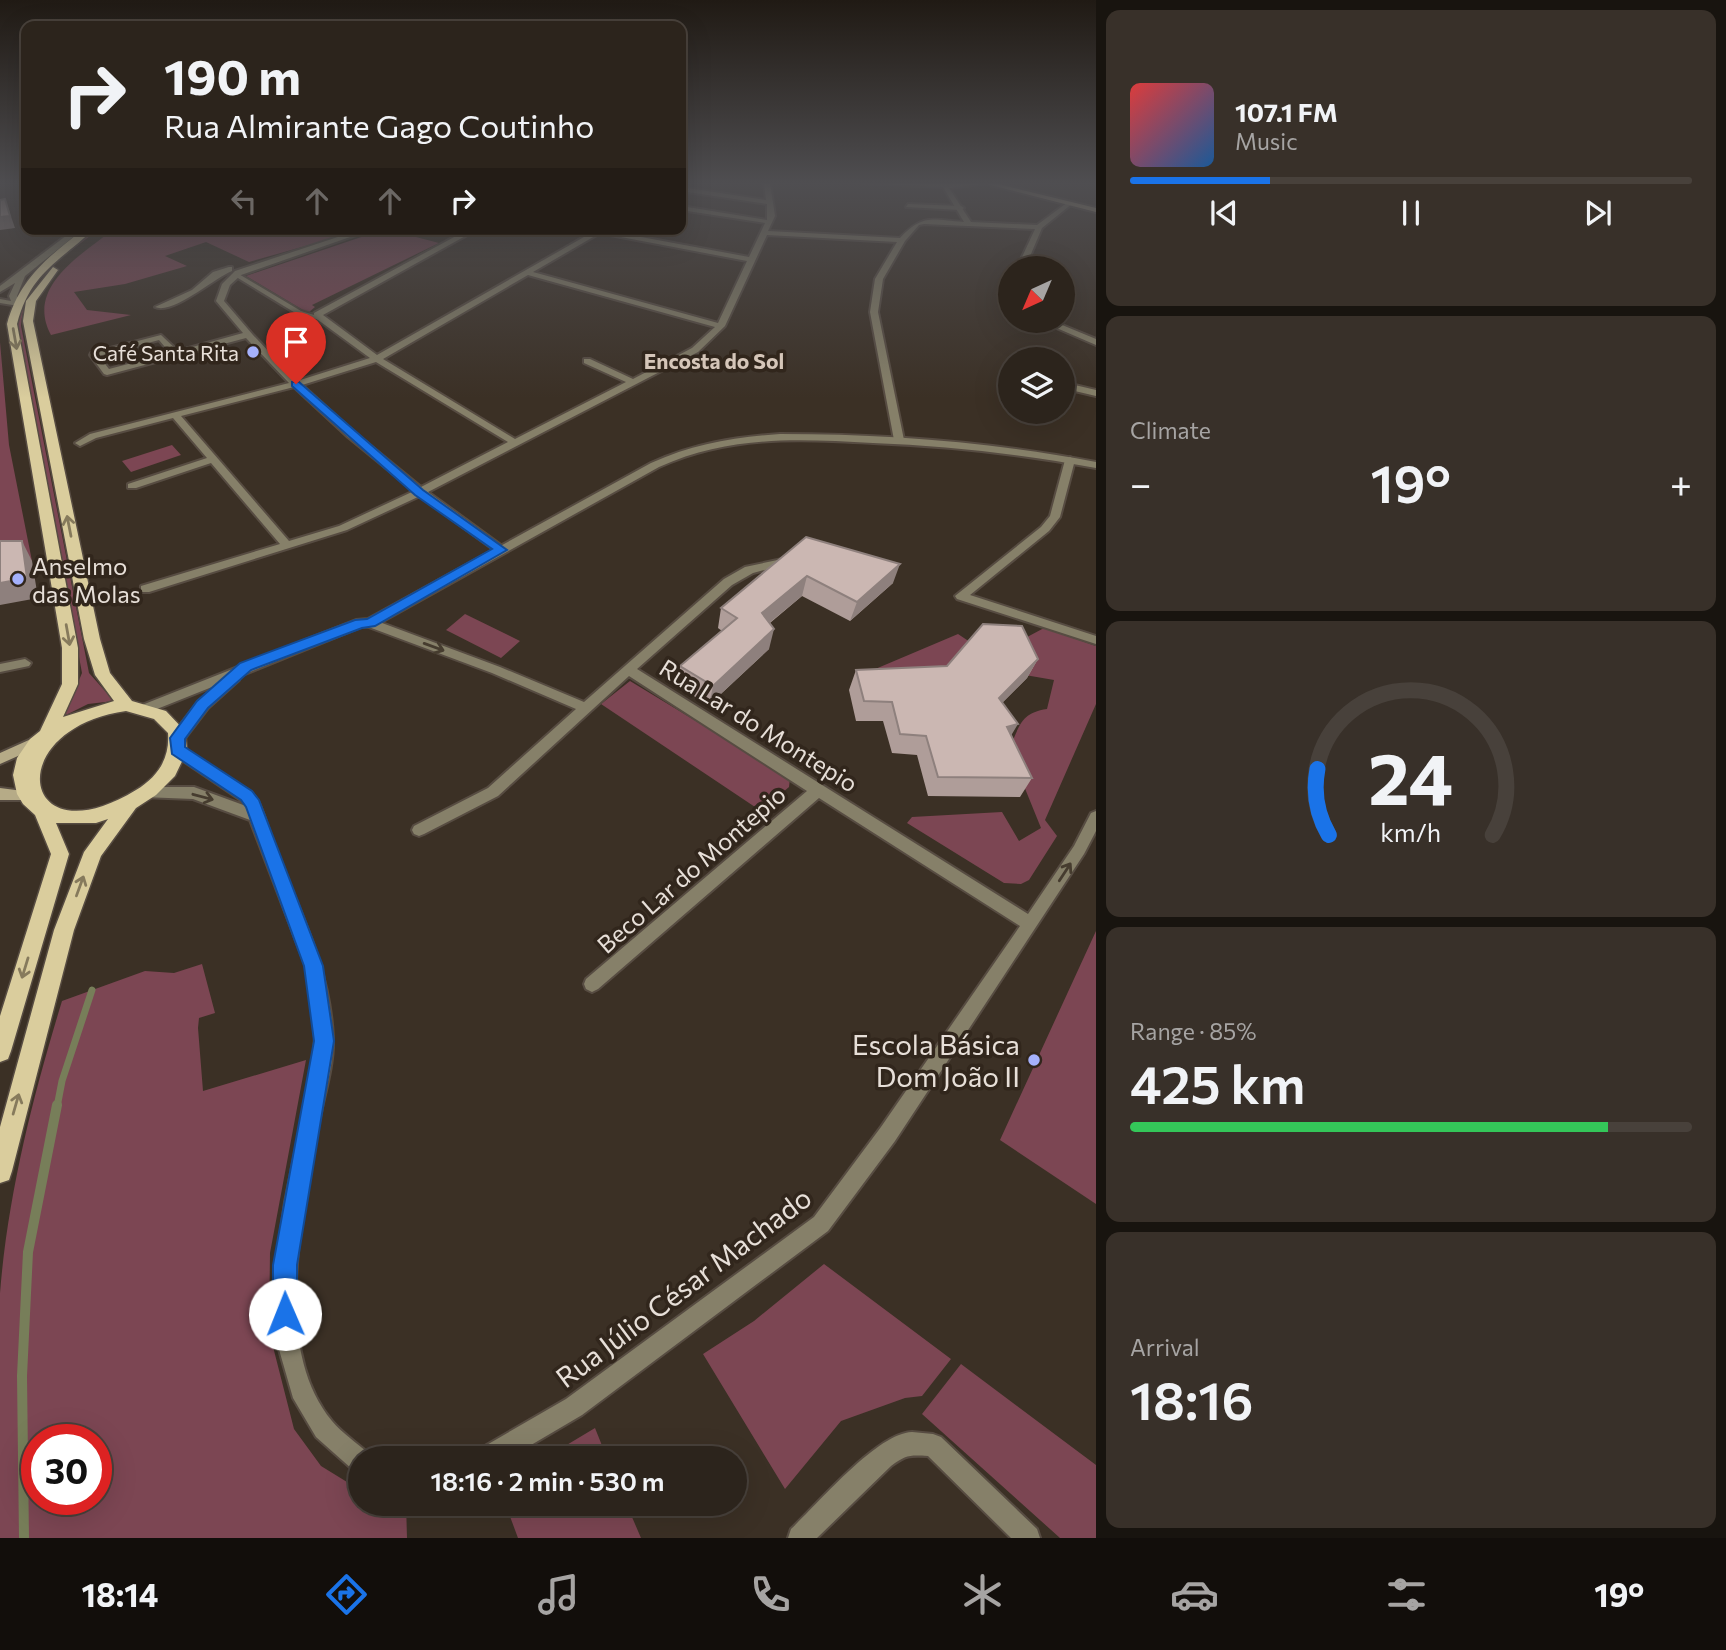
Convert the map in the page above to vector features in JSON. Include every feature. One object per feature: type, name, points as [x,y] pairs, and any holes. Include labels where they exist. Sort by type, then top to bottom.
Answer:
[{"type":"main road","points":[[26,796],[22,774],[25,763],[44,736],[70,684],[70,648],[12,324],[16,304],[29,280],[59,255]]},
{"type":"main road","points":[[74,255],[43,280],[31,301],[28,321],[92,639],[103,675],[126,705]]},
{"type":"main road","points":[[0,758],[86,712],[126,705],[146,708],[167,719],[178,744],[171,768],[139,799],[93,852],[64,930],[0,1171]]},
{"type":"main road","points":[[0,794],[26,796],[42,810],[60,854],[0,1051]]},
{"type":"main road","points":[[42,810],[74,818],[93,817],[139,799]]},
{"type":"street","points":[[0,290],[48,255]]},
{"type":"street","points":[[159,307],[195,292],[216,274],[232,272],[285,255]]},
{"type":"street","points":[[320,318],[318,312],[426,255]]},
{"type":"street","points":[[80,443],[93,436],[296,384],[377,359],[557,255]]},
{"type":"street","points":[[724,255],[751,260]]},
{"type":"street","points":[[145,589],[343,528],[516,443],[695,350],[720,326],[754,255]]},
{"type":"street","points":[[893,255],[879,279],[874,312],[899,440]]},
{"type":"street","points":[[232,272],[299,313],[320,318],[377,359],[516,443]]},
{"type":"street","points":[[232,272],[220,301],[246,335],[296,384],[419,492],[501,550]]},
{"type":"street","points":[[528,273],[720,326]]},
{"type":"street","points":[[16,304],[13,296],[22,275]]},
{"type":"street","points":[[195,292],[221,295]]},
{"type":"street","points":[[0,301],[16,304]]},
{"type":"street","points":[[1074,333],[1096,342]]},
{"type":"street","points":[[176,354],[161,337],[94,355],[107,372],[176,354],[246,335]]},
{"type":"street","points":[[587,361],[633,382]]},
{"type":"street","points":[[1075,388],[1096,393]]},
{"type":"street","points":[[176,416],[286,544]]},
{"type":"street","points":[[146,708],[246,667],[360,624],[370,623],[666,459],[705,446],[772,436],[899,440],[990,447],[1096,465]]},
{"type":"street","points":[[132,486],[213,459]]},
{"type":"street","points":[[1070,460],[1055,517],[1045,529],[961,596],[1096,640]]},
{"type":"street","name":"Rua Lar do Montepio","points":[[787,561],[749,570],[728,582],[628,670],[1030,924]]},
{"type":"street","points":[[370,623],[496,670],[585,708]]},
{"type":"street","points":[[0,668],[25,663]]},
{"type":"street","points":[[246,667],[202,705],[178,744],[246,796],[314,966],[324,1041],[285,1265],[285,1314],[301,1393],[317,1421],[348,1453]]},
{"type":"street","points":[[419,830],[493,792],[628,670]]},
{"type":"street","name":"Beco Lar do Montepio","points":[[592,984],[819,789]]},
{"type":"street","points":[[139,799],[194,793],[256,816]]},
{"type":"street","name":"Rua Júlio César Machado","points":[[507,1446],[574,1407],[821,1224],[888,1135],[1079,850],[1096,817]]},
{"type":"street","points":[[800,1538],[856,1485],[884,1454],[905,1444],[919,1444],[933,1445],[1028,1538]]},
{"type":"shaded area","points":[[65,255],[38,282],[24,309],[21,326],[89,673],[114,701],[88,704],[64,716],[82,673],[18,326],[26,295],[57,259]]},
{"type":"shaded area","points":[[81,255],[169,255],[165,256],[187,266],[125,284],[74,292],[87,310],[131,315],[51,335],[45,318],[45,302],[51,287]]},
{"type":"shaded area","points":[[233,255],[274,255],[249,262]]},
{"type":"shaded area","points":[[309,255],[415,255],[312,305],[315,307],[308,313],[246,276]]},
{"type":"shaded area","points":[[0,342],[9,445],[32,561],[0,560]]},
{"type":"shaded area","points":[[172,445],[181,455],[131,472],[122,461]]},
{"type":"shaded area","points":[[465,614],[520,641],[501,658],[446,630]]},
{"type":"shaded area","points":[[1044,628],[1096,646],[1096,704],[1045,820],[1057,836],[1029,880],[1021,884],[1004,883],[907,823],[912,817],[1002,812],[1019,841],[1041,828],[1009,749],[1026,717],[1047,709],[1054,680],[1025,675],[1012,645]]},
{"type":"shaded area","points":[[958,634],[973,644],[938,686],[854,678]]},
{"type":"shaded area","points":[[630,681],[790,778],[789,787],[761,811],[601,704]]},
{"type":"shaded area","points":[[1096,931],[1096,1204],[1000,1140]]},
{"type":"shaded area","points":[[202,964],[215,1013],[199,1018],[203,1091],[306,1060],[270,1253],[269,1331],[294,1429],[321,1466],[348,1483],[348,1516],[406,1516],[407,1538],[0,1538],[0,1293],[15,1182],[41,1073],[62,1001],[145,971],[174,973]]},
{"type":"shaded area","points":[[824,1264],[951,1359],[922,1396],[905,1398],[841,1421],[785,1489],[703,1354],[754,1321]]},
{"type":"shaded area","points":[[961,1364],[1096,1465],[1096,1538],[1060,1538],[922,1414]]},
{"type":"shaded area","points":[[595,1428],[602,1446],[565,1446]]},
{"type":"shaded area","points":[[510,1516],[632,1516],[641,1538],[518,1538]]},
{"type":"building","points":[[806,537],[900,564],[857,602],[807,576],[762,613],[774,629],[713,686],[680,666],[737,618],[721,608]]},
{"type":"building","points":[[0,541],[22,541],[27,578],[0,583]]},
{"type":"building","points":[[983,624],[1022,626],[1038,659],[999,698],[1018,724],[1007,727],[1032,778],[938,777],[926,736],[900,734],[892,702],[864,701],[856,670],[947,666]]},
{"type":"waterway","points":[[57,1107],[62,1081],[92,990]]},
{"type":"waterway","points":[[24,1538],[22,1376],[28,1252],[57,1105]]},
{"type":"place","name":"Café Santa Rita","points":[[253,352]]},
{"type":"place","name":"Anselmo das Molas","points":[[18,579]]},
{"type":"place","name":"Escola Básica Dom João II","points":[[1034,1060]]},
{"type":"district","name":"Encosta do Sol","points":[[714,360]]},
{"type":"route","points":[[285,1314],[285,1265],[324,1041],[314,966],[253,805],[246,796],[178,750],[177,738],[202,705],[246,667],[289,649],[360,624],[370,623],[501,550],[419,492],[296,384]]}]
